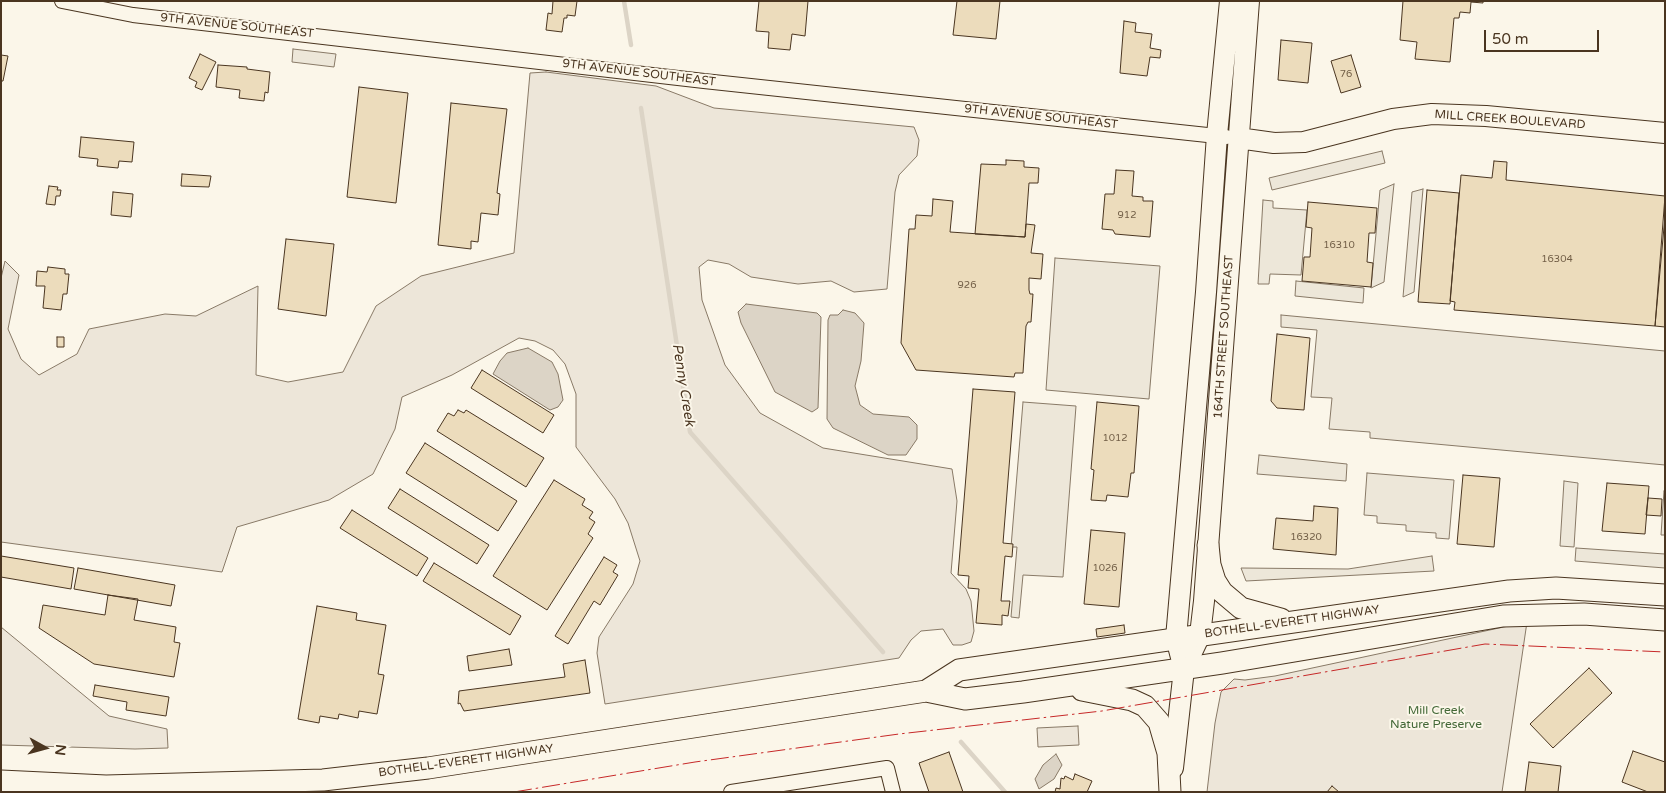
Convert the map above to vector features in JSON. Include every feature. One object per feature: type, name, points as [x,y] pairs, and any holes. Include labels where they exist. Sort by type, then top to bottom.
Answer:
[{"type":"main road","name":"164TH STREET SOUTHEAST","points":[[1184,669],[1176,638],[1206,292],[1216,135],[1230,1]]},
{"type":"main road","name":"164TH STREET SOUTHEAST","points":[[1184,669],[1200,635],[1250,1]]},
{"type":"main road","name":"MILL CREEK BOULEVARD","points":[[1238,138],[1274,144],[1304,142],[1374,123],[1432,114],[1486,116],[1665,133]]},
{"type":"main road","points":[[1208,546],[1210,565],[1215,581],[1231,601],[1256,613],[1293,622]]},
{"type":"main road","name":"BOTHELL-EVERETT HIGHWAY","points":[[926,690],[959,670],[1509,591],[1556,588],[1665,595]]},
{"type":"main road","name":"BOTHELL-EVERETT HIGHWAY","points":[[1,781],[106,786],[323,780],[428,768],[926,690],[965,699],[1057,687],[1184,669],[1503,616],[1584,614],[1665,620]]},
{"type":"main road","points":[[1170,792],[1184,669]]},
{"type":"main road","points":[[1057,687],[1107,694],[1132,700],[1145,706],[1159,722],[1164,737],[1168,753],[1170,792]]},
{"type":"street","name":"9TH AVENUE SOUTHEAST","points":[[62,1],[133,15],[704,81],[1238,138]]},
{"type":"street","points":[[732,792],[887,768],[894,792]]},
{"type":"green space","points":[[546,72],[656,86],[714,108],[914,127],[919,140],[917,156],[899,175],[895,192],[887,289],[854,292],[831,281],[798,284],[751,277],[729,264],[708,260],[699,267],[702,300],[725,365],[760,413],[823,448],[952,469],[957,501],[951,573],[966,589],[971,601],[974,631],[971,642],[953,645],[943,629],[921,631],[911,640],[899,658],[605,704],[597,653],[599,637],[633,584],[640,561],[628,523],[615,499],[576,447],[576,394],[565,364],[553,350],[535,341],[519,338],[452,375],[402,397],[395,429],[373,474],[329,500],[237,527],[222,572],[1,542],[1,278],[5,261],[19,275],[8,329],[21,359],[39,375],[77,354],[89,329],[165,314],[196,316],[258,286],[256,375],[288,382],[343,372],[376,306],[421,276],[514,253],[530,73]]},
{"type":"green space","name":"Mill Creek Nature Preserve","points":[[1527,622],[1502,792],[1207,792],[1215,723],[1221,692],[1234,679],[1245,680],[1275,676]]},
{"type":"green space","points":[[1,627],[109,716],[167,729],[168,748],[135,749],[1,745]]},
{"type":"green space","points":[[1078,726],[1079,745],[1038,747],[1037,728]]},
{"type":"shaded area","points":[[293,49],[336,54],[334,67],[292,62]]},
{"type":"shaded area","points":[[1382,151],[1385,163],[1272,190],[1269,178]]},
{"type":"shaded area","points":[[1394,184],[1384,282],[1371,288],[1380,190]]},
{"type":"shaded area","points":[[1423,189],[1414,292],[1403,297],[1412,192]]},
{"type":"shaded area","points":[[1263,200],[1273,201],[1273,208],[1307,210],[1301,275],[1270,274],[1269,284],[1258,284]]},
{"type":"shaded area","points":[[1055,258],[1160,266],[1149,399],[1046,390]]},
{"type":"shaded area","points":[[1296,281],[1364,288],[1363,303],[1295,296]]},
{"type":"shaded area","points":[[746,304],[817,313],[821,317],[818,408],[812,412],[775,392],[741,323],[738,312]]},
{"type":"shaded area","points":[[843,310],[855,313],[864,323],[861,361],[855,386],[860,405],[873,414],[909,417],[917,425],[917,439],[906,455],[888,455],[833,428],[827,419],[828,320],[830,315],[838,315]]},
{"type":"shaded area","points":[[1281,315],[1665,351],[1665,465],[1370,438],[1370,432],[1329,429],[1332,398],[1311,397],[1317,330],[1281,327]]},
{"type":"shaded area","points":[[528,348],[552,362],[558,374],[563,400],[558,407],[550,410],[493,374],[507,353]]},
{"type":"shaded area","points":[[1023,402],[1076,406],[1063,577],[1023,575],[1019,618],[1011,617],[1017,547],[1011,547]]},
{"type":"shaded area","points":[[1259,455],[1347,464],[1346,481],[1257,474]]},
{"type":"shaded area","points":[[1367,473],[1454,480],[1449,539],[1436,538],[1436,533],[1406,531],[1406,525],[1377,523],[1377,516],[1364,515]]},
{"type":"shaded area","points":[[1564,481],[1578,483],[1574,547],[1560,546]]},
{"type":"shaded area","points":[[1664,491],[1665,535],[1661,535]]},
{"type":"shaded area","points":[[1576,548],[1665,554],[1665,568],[1575,561]]},
{"type":"shaded area","points":[[1432,556],[1434,571],[1246,581],[1241,568],[1348,569]]},
{"type":"shaded area","points":[[1056,754],[1062,765],[1054,779],[1039,789],[1035,779],[1043,765]]},
{"type":"building","points":[[553,1],[577,1],[575,16],[567,15],[567,18],[564,18],[562,32],[546,30],[548,13],[552,14]]},
{"type":"building","points":[[759,1],[808,1],[805,36],[792,34],[790,50],[768,48],[769,32],[756,31]]},
{"type":"building","points":[[957,1],[1000,1],[996,39],[953,35]]},
{"type":"building","points":[[1403,1],[1483,1],[1483,3],[1471,2],[1470,13],[1460,12],[1459,18],[1454,18],[1450,62],[1415,59],[1417,42],[1400,40]]},
{"type":"building","points":[[1124,21],[1136,23],[1135,32],[1152,34],[1150,48],[1161,50],[1160,58],[1150,57],[1147,76],[1120,73]]},
{"type":"building","points":[[1281,40],[1312,43],[1308,83],[1278,80]]},
{"type":"building","points":[[200,54],[216,62],[202,90],[195,87],[197,82],[189,78]]},
{"type":"building","points":[[1,55],[8,56],[3,81],[1,81]]},
{"type":"building","points":[[1351,55],[1361,87],[1341,93],[1331,61]]},
{"type":"building","points":[[218,65],[247,67],[247,69],[270,72],[268,93],[265,92],[264,101],[239,98],[240,90],[216,87]]},
{"type":"building","points":[[359,87],[408,93],[396,203],[347,197]]},
{"type":"building","points":[[451,103],[507,109],[497,193],[500,194],[498,215],[481,213],[478,242],[471,241],[471,249],[438,245]]},
{"type":"building","points":[[81,137],[134,142],[132,162],[119,161],[118,168],[97,166],[98,159],[79,157]]},
{"type":"building","points":[[1006,160],[1024,161],[1024,167],[1039,168],[1038,183],[1029,183],[1025,237],[975,234],[981,164],[1006,165]]},
{"type":"building","points":[[1494,161],[1507,162],[1506,180],[1665,196],[1655,326],[1454,310],[1455,302],[1450,301],[1461,175],[1492,178]]},
{"type":"building","points":[[1116,170],[1134,171],[1132,196],[1143,197],[1143,201],[1153,201],[1150,237],[1115,234],[1113,230],[1102,229],[1105,194],[1114,194]]},
{"type":"building","points":[[182,174],[211,176],[209,187],[181,186]]},
{"type":"building","points":[[49,186],[58,187],[57,190],[61,190],[60,196],[56,196],[55,205],[46,204]]},
{"type":"building","points":[[1427,190],[1459,193],[1450,304],[1418,302]]},
{"type":"building","points":[[113,192],[133,194],[131,217],[111,215]]},
{"type":"building","points":[[933,199],[953,201],[950,232],[1025,237],[1026,224],[1035,225],[1031,253],[1043,254],[1041,279],[1029,278],[1030,294],[1033,294],[1031,322],[1028,322],[1026,326],[1023,373],[1015,373],[1014,377],[916,370],[901,343],[909,229],[915,229],[916,215],[932,216]]},
{"type":"building","points":[[1308,202],[1377,208],[1375,233],[1369,233],[1367,262],[1373,263],[1371,287],[1302,281],[1304,257],[1310,257],[1312,228],[1306,227]]},
{"type":"building","points":[[1665,216],[1665,327],[1655,326]]},
{"type":"building","points":[[286,239],[334,244],[326,316],[278,309]]},
{"type":"building","points":[[48,267],[65,269],[65,274],[69,274],[67,294],[63,294],[61,310],[43,308],[45,286],[36,286],[37,271],[47,272]]},
{"type":"building","points":[[1277,334],[1310,338],[1304,410],[1277,408],[1271,401]]},
{"type":"building","points":[[57,337],[64,337],[64,347],[57,347]]},
{"type":"building","points":[[482,370],[554,415],[543,433],[471,388]]},
{"type":"building","points":[[973,389],[1015,392],[1003,543],[1013,544],[1012,557],[1005,556],[1001,601],[1010,601],[1008,616],[1002,615],[1002,625],[976,623],[979,589],[968,588],[969,576],[958,575]]},
{"type":"building","points":[[1097,402],[1139,406],[1134,473],[1131,473],[1128,497],[1107,495],[1106,501],[1091,500],[1094,470],[1091,469]]},
{"type":"building","points":[[458,410],[464,413],[466,410],[544,458],[526,487],[437,431],[448,413],[454,416]]},
{"type":"building","points":[[425,443],[517,501],[498,531],[406,473]]},
{"type":"building","points":[[1463,475],[1500,478],[1494,547],[1457,544]]},
{"type":"building","points":[[554,480],[585,499],[582,505],[593,512],[589,518],[595,522],[588,534],[593,538],[547,610],[493,576]]},
{"type":"building","points":[[1607,483],[1649,486],[1645,534],[1602,531]]},
{"type":"building","points":[[400,489],[489,545],[477,564],[388,508]]},
{"type":"building","points":[[1648,498],[1662,499],[1661,516],[1646,515]]},
{"type":"building","points":[[1314,506],[1338,508],[1336,555],[1273,549],[1276,518],[1313,521]]},
{"type":"building","points":[[352,510],[428,558],[417,576],[340,528]]},
{"type":"building","points":[[1091,530],[1125,533],[1119,607],[1084,604]]},
{"type":"building","points":[[1,556],[74,568],[71,589],[1,577]]},
{"type":"building","points":[[604,557],[617,565],[613,572],[618,575],[600,605],[594,601],[568,644],[555,636]]},
{"type":"building","points":[[434,563],[521,616],[510,635],[423,581]]},
{"type":"building","points":[[78,568],[175,585],[171,606],[74,589]]},
{"type":"building","points":[[108,595],[138,599],[134,620],[176,627],[174,642],[180,643],[174,677],[94,664],[39,628],[43,605],[105,615]]},
{"type":"building","points":[[317,606],[357,613],[356,620],[386,625],[378,674],[384,675],[377,714],[359,711],[358,718],[339,714],[338,719],[320,716],[319,723],[298,719]]},
{"type":"building","points":[[1124,625],[1125,633],[1097,637],[1096,629]]},
{"type":"building","points":[[509,649],[512,665],[469,671],[467,656]]},
{"type":"building","points":[[585,660],[590,693],[464,711],[460,703],[458,704],[459,691],[565,677],[563,664]]},
{"type":"building","points":[[1589,668],[1612,693],[1553,748],[1530,724]]},
{"type":"building","points":[[95,685],[169,697],[166,716],[126,710],[127,702],[93,696]]},
{"type":"building","points":[[1633,751],[1665,762],[1665,792],[1648,792],[1622,782]]},
{"type":"building","points":[[949,752],[963,792],[929,792],[919,763]]},
{"type":"building","points":[[1529,762],[1561,766],[1558,792],[1525,792]]},
{"type":"building","points":[[1075,774],[1092,781],[1087,792],[1055,792],[1056,788],[1060,789],[1061,778],[1064,779],[1065,776],[1073,780]]},
{"type":"building","points":[[1332,786],[1339,792],[1327,792]]},
{"type":"waterway","name":"Penny Creek","points":[[624,1],[631,45]]},
{"type":"waterway","name":"Penny Creek","points":[[641,108],[690,432],[883,652]]},
{"type":"waterway","name":"Penny Creek","points":[[961,742],[1005,792]]},
{"type":"power","points":[[514,792],[695,762],[899,734],[1102,711],[1485,644],[1665,652]]}]
